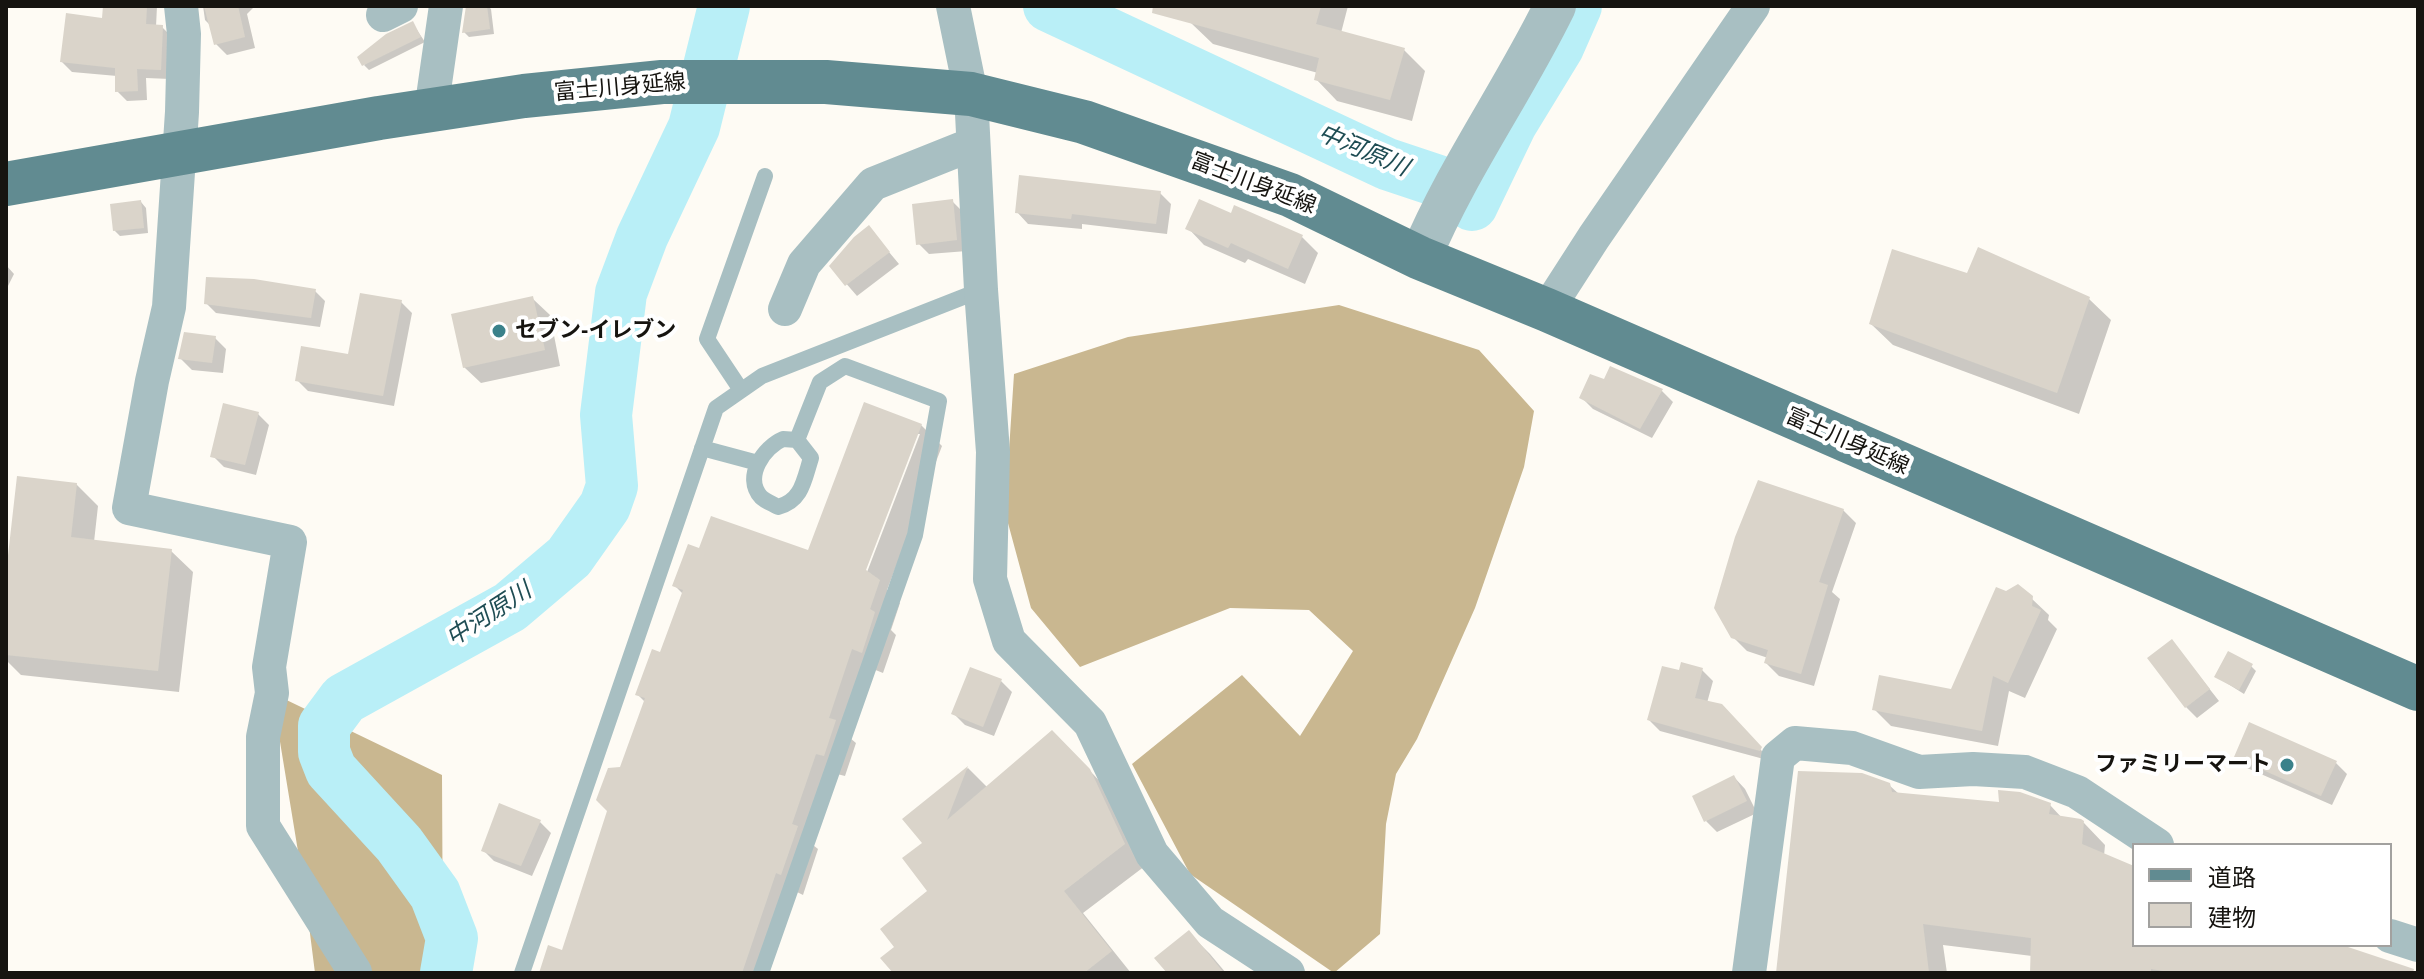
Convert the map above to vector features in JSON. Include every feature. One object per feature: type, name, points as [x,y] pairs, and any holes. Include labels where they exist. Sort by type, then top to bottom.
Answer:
[{"type":"main road","name":"富士川身延線","points":[[6,184],[524,96],[683,81],[826,82],[971,94],[1084,122],[1426,244],[1555,298],[2418,689]]},
{"type":"street","points":[[181,6],[184,34],[182,112],[169,307],[129,508],[290,542],[269,667],[272,693],[263,737],[263,826],[355,972]]},
{"type":"street","points":[[431,111],[446,6]]},
{"type":"street","points":[[953,6],[971,94],[993,452],[990,579],[1009,641],[1090,723],[1152,854],[1210,922],[1288,973]]},
{"type":"street","points":[[1426,244],[1456,181],[1537,44],[1555,6]]},
{"type":"street","points":[[1555,298],[1753,6]]},
{"type":"street","points":[[785,309],[804,264],[873,184],[973,144]]},
{"type":"street","points":[[1749,973],[1778,757],[1795,743],[1852,748],[1919,772],[1973,769],[2025,772],[2077,792],[2154,843]]},
{"type":"street","points":[[2392,937],[2418,945]]},
{"type":"lane","points":[[741,390],[707,339],[765,176]]},
{"type":"lane","points":[[522,973],[716,408],[762,376],[981,290]]},
{"type":"lane","points":[[761,973],[915,535],[939,401],[845,366],[820,382],[797,440]]},
{"type":"lane","points":[[783,439],[797,440],[811,458],[800,493],[790,504],[778,507],[761,497],[754,483],[758,463],[769,445],[783,439]]},
{"type":"lane","points":[[702,448],[758,463]]},
{"type":"shaded area","points":[[1339,305],[1479,350],[1534,411],[1524,467],[1475,608],[1417,739],[1396,774],[1386,824],[1380,934],[1334,973],[1190,874],[1132,764],[1242,675],[1300,736],[1353,651],[1309,610],[1230,608],[1080,667],[1031,608],[1005,512],[1014,374],[1128,337]]},
{"type":"shaded area","points":[[272,693],[442,775],[443,973],[315,973]]},
{"type":"building","points":[[103,6],[147,6],[146,24],[163,25],[161,70],[137,69],[138,91],[115,92],[115,68],[60,62],[66,13],[102,18]]},
{"type":"building","points":[[204,6],[238,6],[245,37],[214,45]]},
{"type":"building","points":[[466,6],[487,6],[490,29],[462,33]]},
{"type":"building","points":[[1153,6],[1321,6],[1316,24],[1405,48],[1390,100],[1314,80],[1319,58],[1152,13]]},
{"type":"building","points":[[413,21],[421,37],[362,66],[357,57],[386,34]]},
{"type":"building","points":[[1019,175],[1161,191],[1156,224],[1072,214],[1071,219],[1015,213]]},
{"type":"building","points":[[953,199],[957,240],[916,245],[912,204]]},
{"type":"building","points":[[1199,199],[1231,213],[1234,205],[1303,235],[1288,269],[1231,243],[1228,248],[1185,229]]},
{"type":"building","points":[[141,200],[144,228],[113,231],[110,204]]},
{"type":"building","points":[[869,225],[890,252],[845,286],[829,266]]},
{"type":"building","points":[[1978,247],[2090,297],[2057,393],[1869,324],[1892,249],[1967,273]]},
{"type":"building","points":[[206,277],[254,279],[316,289],[311,318],[204,304]]},
{"type":"building","points":[[360,293],[402,300],[383,396],[295,381],[301,346],[348,354]]},
{"type":"building","points":[[533,296],[545,350],[463,368],[451,314]]},
{"type":"building","points":[[184,332],[216,336],[212,363],[178,359]]},
{"type":"building","points":[[1610,366],[1663,389],[1640,429],[1579,398],[1590,374],[1604,379]]},
{"type":"building","points":[[864,402],[922,424],[866,570],[880,580],[870,609],[875,612],[862,653],[852,649],[829,718],[836,720],[824,756],[816,754],[792,824],[798,826],[781,875],[776,873],[742,973],[539,973],[548,945],[562,950],[607,811],[596,800],[608,768],[620,767],[645,698],[635,695],[652,649],[660,652],[683,590],[672,586],[688,544],[699,548],[711,516],[808,550]]},
{"type":"building","points":[[223,403],[259,412],[245,465],[210,457]]},
{"type":"building","points":[[17,476],[77,483],[71,537],[172,549],[158,671],[6,655],[6,573]]},
{"type":"building","points":[[1758,480],[1844,509],[1819,582],[1828,585],[1801,674],[1764,663],[1768,650],[1731,638],[1714,608],[1735,537]]},
{"type":"building","points":[[2018,584],[2033,596],[2032,606],[2041,610],[2008,683],[1993,676],[1982,731],[1872,710],[1879,675],[1951,689],[1996,587],[2006,591]]},
{"type":"building","points":[[2172,639],[2210,689],[2185,708],[2147,658]]},
{"type":"building","points":[[2228,651],[2253,664],[2239,690],[2214,677]]},
{"type":"building","points":[[1681,662],[1703,668],[1695,698],[1722,704],[1762,747],[1760,751],[1647,720],[1662,666],[1679,670]]},
{"type":"building","points":[[970,667],[1002,679],[983,727],[951,714]]},
{"type":"building","points":[[2249,722],[2337,761],[2321,796],[2234,757]]},
{"type":"building","points":[[1052,730],[1090,769],[1125,844],[1064,891],[1112,951],[1084,973],[893,973],[880,958],[894,947],[880,929],[927,891],[902,858],[922,843],[902,819],[968,766],[947,820]]},
{"type":"building","points":[[1798,771],[1862,773],[1890,783],[1892,792],[1999,802],[1998,790],[2020,792],[2051,803],[2049,814],[2084,821],[2082,844],[2132,865],[2132,947],[2348,947],[2414,969],[2413,973],[2175,973],[2151,969],[2151,973],[2030,973],[2031,938],[1923,924],[1929,973],[1776,973]]},
{"type":"building","points":[[1734,775],[1747,801],[1704,822],[1692,796]]},
{"type":"building","points":[[499,803],[541,820],[521,866],[481,851]]},
{"type":"building","points":[[1189,930],[1224,973],[1167,973],[1154,958]]},
{"type":"waterway","name":"中河原川","points":[[446,973],[452,938],[435,894],[399,844],[331,770],[324,752],[324,726],[344,699],[510,607],[569,557],[605,506],[612,486],[606,415],[621,293],[642,237],[694,127],[724,6]]},
{"type":"waterway","name":"中河原川","points":[[1049,6],[1387,164],[1438,181],[1472,205],[1511,124],[1558,47],[1576,6]]},
{"type":"place","name":"セブン-イレブン","points":[[499,331]]},
{"type":"place","name":"ファミリーマート","points":[[2287,765]]}]
